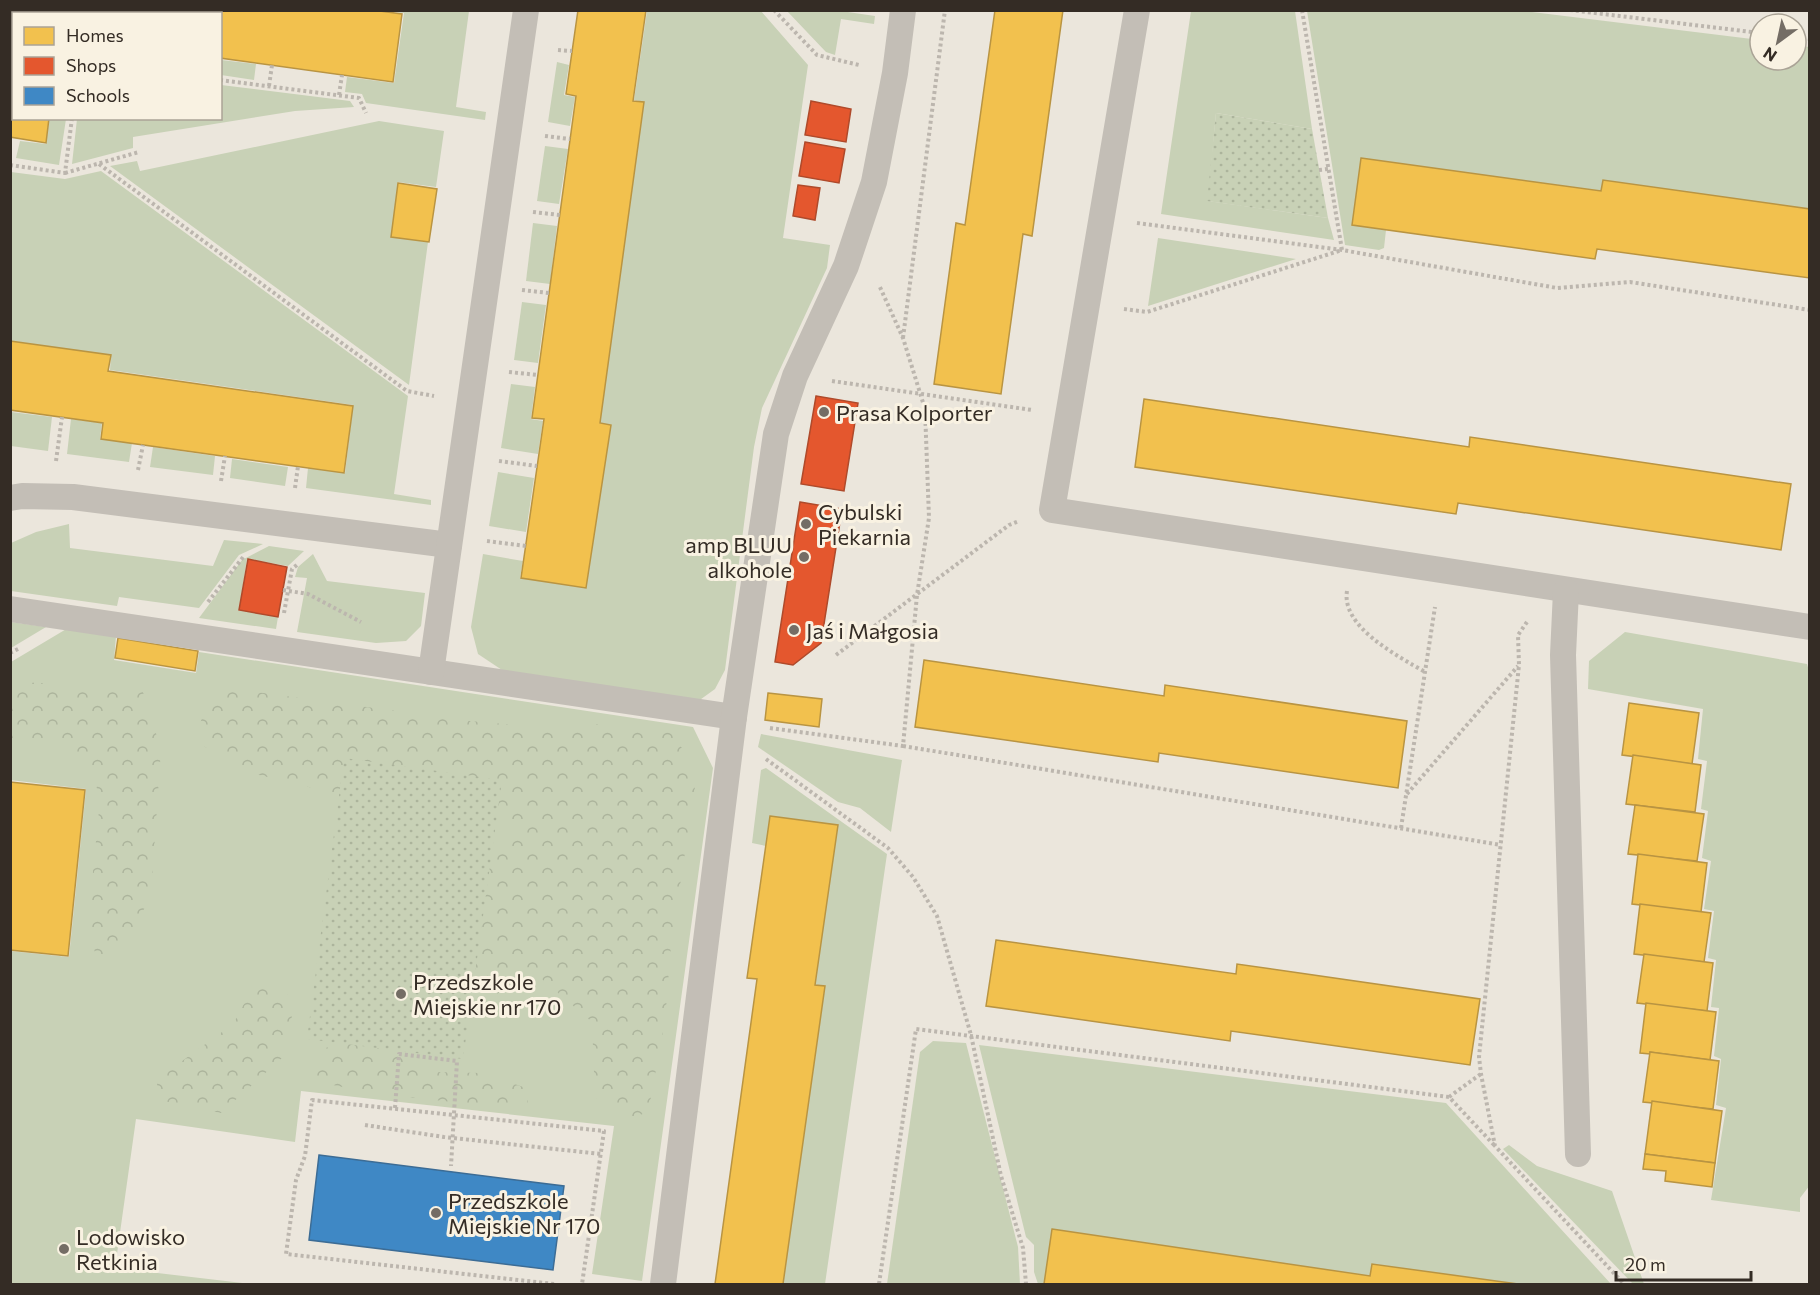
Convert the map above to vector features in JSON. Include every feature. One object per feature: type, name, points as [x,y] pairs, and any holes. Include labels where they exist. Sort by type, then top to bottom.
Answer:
[{"type":"lane","points":[[431,672],[526,10]]},
{"type":"lane","points":[[663,1284],[741,722],[776,434],[795,376],[846,266],[874,182],[895,73],[903,10]]},
{"type":"lane","points":[[1137,10],[1052,510],[1809,627]]},
{"type":"lane","points":[[10,498],[22,496],[73,497],[449,545]]},
{"type":"lane","points":[[1558,589],[1563,655],[1578,1154]]},
{"type":"lane","points":[[10,609],[431,672],[741,722]]},
{"type":"path","points":[[774,10],[817,55],[895,73]]},
{"type":"path","points":[[903,338],[945,10]]},
{"type":"path","points":[[1302,10],[1341,250]]},
{"type":"path","points":[[1570,10],[1748,32]]},
{"type":"path","points":[[554,50],[572,51]]},
{"type":"path","points":[[269,86],[272,65]]},
{"type":"path","points":[[339,95],[342,75]]},
{"type":"path","points":[[222,80],[359,98],[366,113]]},
{"type":"path","points":[[65,173],[72,120]]},
{"type":"path","points":[[10,165],[65,173],[139,152]]},
{"type":"path","points":[[99,164],[407,391],[469,404]]},
{"type":"path","points":[[1319,170],[1328,169]]},
{"type":"path","points":[[530,212],[560,214]]},
{"type":"path","points":[[1102,219],[1341,250],[1557,288],[1630,282],[1809,310]]},
{"type":"path","points":[[1087,304],[1147,312],[1341,250]]},
{"type":"path","points":[[846,266],[872,271],[903,338],[925,409],[928,518],[917,595],[903,746]]},
{"type":"path","points":[[518,289],[549,293]]},
{"type":"path","points":[[506,372],[538,375]]},
{"type":"path","points":[[795,376],[1068,415]]},
{"type":"path","points":[[56,462],[62,417]]},
{"type":"path","points":[[138,474],[143,445]]},
{"type":"path","points":[[220,484],[225,456]]},
{"type":"path","points":[[492,460],[537,466]]},
{"type":"path","points":[[294,494],[298,466]]},
{"type":"path","points":[[836,655],[1009,525],[1052,510]]},
{"type":"path","points":[[192,636],[197,618],[241,557],[267,545],[274,523]]},
{"type":"path","points":[[278,649],[285,590],[292,569],[310,552],[317,528]]},
{"type":"path","points":[[480,541],[526,546]]},
{"type":"path","points":[[1351,557],[1346,599],[1353,619],[1377,641],[1425,672]]},
{"type":"path","points":[[1401,828],[1440,571]]},
{"type":"path","points":[[1495,1146],[1479,1057],[1519,665],[1518,635],[1558,589]]},
{"type":"path","points":[[1406,796],[1519,665]]},
{"type":"path","points":[[741,722],[903,746],[1501,845]]},
{"type":"path","points":[[741,722],[753,750],[888,848],[913,877],[937,916],[971,1035],[1001,1176],[1023,1248],[1026,1284]]},
{"type":"path","points":[[879,1284],[916,1029],[1449,1097],[1624,1284]]},
{"type":"path","points":[[395,1108],[399,1054],[457,1061],[452,1112],[456,1115],[452,1166]]},
{"type":"path","points":[[1449,1097],[1481,1074]]},
{"type":"path","points":[[554,1284],[286,1254],[296,1180],[304,1156],[312,1100],[604,1131],[582,1284]]},
{"type":"path","points":[[365,1125],[601,1154]]},
{"type":"green space","points":[[384,11],[469,11],[456,107],[486,112],[485,120],[366,103],[362,94],[345,92],[347,77],[394,83],[404,13]]},
{"type":"green space","points":[[647,11],[761,11],[808,65],[783,238],[830,245],[827,268],[762,408],[754,447],[725,670],[715,689],[697,702],[505,672],[478,654],[471,627],[483,554],[523,561],[520,578],[586,588],[611,425],[600,423],[644,102],[634,100]]},
{"type":"green space","points":[[787,11],[841,11],[875,16],[874,24],[841,19],[835,55],[826,52]]},
{"type":"green space","points":[[1191,11],[1295,11],[1312,129],[1216,113],[1208,201],[1328,218],[1334,240],[1161,214]]},
{"type":"green space","points":[[1307,11],[1523,11],[1748,39],[1748,72],[1808,72],[1809,47],[1809,209],[1603,180],[1601,191],[1361,158],[1352,225],[1386,230],[1384,248],[1379,250],[1345,245]]},
{"type":"green space","points":[[222,60],[256,64],[254,80],[222,75]]},
{"type":"green space","points":[[557,62],[569,65],[564,95],[575,97],[570,126],[548,122]]},
{"type":"green space","points":[[222,85],[350,101],[354,107],[295,111],[133,137],[133,148],[72,164],[77,120],[222,120]]},
{"type":"green space","points":[[1216,113],[1312,129],[1328,218],[1207,201]]},
{"type":"green space","points":[[49,120],[66,120],[59,165],[16,158],[20,141],[46,144]]},
{"type":"green space","points":[[379,121],[444,131],[436,187],[398,182],[392,237],[428,242],[409,385],[110,166],[137,161],[140,171]]},
{"type":"green space","points":[[545,146],[568,149],[559,204],[537,201]]},
{"type":"green space","points":[[101,171],[408,396],[394,494],[431,500],[431,505],[306,488],[308,468],[345,473],[353,405],[110,370],[111,355],[11,341],[11,172],[65,179]]},
{"type":"green space","points":[[533,223],[557,226],[550,284],[526,281]]},
{"type":"green space","points":[[1158,238],[1296,259],[1148,306]]},
{"type":"green space","points":[[522,302],[546,305],[538,363],[514,360]]},
{"type":"green space","points":[[511,384],[535,387],[531,419],[543,421],[538,454],[501,448]]},
{"type":"green space","points":[[11,412],[52,417],[48,451],[11,446]]},
{"type":"green space","points":[[71,419],[102,423],[100,439],[132,443],[129,462],[67,454]]},
{"type":"green space","points":[[153,447],[215,456],[213,475],[150,467]]},
{"type":"green space","points":[[232,459],[288,467],[285,486],[230,478]]},
{"type":"green space","points":[[498,472],[534,478],[526,532],[489,526]]},
{"type":"green space","points":[[69,524],[70,548],[213,566],[224,540],[263,544],[239,555],[199,608],[119,597],[117,606],[11,591],[11,543],[36,532]]},
{"type":"green space","points":[[269,546],[304,551],[288,566],[247,559],[239,610],[278,617],[276,629],[199,618],[242,560]]},
{"type":"green space","points":[[313,554],[327,581],[425,593],[421,626],[406,641],[376,643],[297,632],[307,578],[295,577],[298,567]]},
{"type":"green space","points":[[11,622],[46,627],[11,648]]},
{"type":"green space","name":"Przedszkole Miejskie nr 170","points":[[68,628],[116,636],[114,660],[196,673],[199,652],[693,727],[713,768],[642,1281],[592,1274],[614,1126],[301,1091],[295,1142],[136,1119],[115,1268],[251,1284],[11,1284],[10,951],[69,957],[86,789],[10,780],[11,662]]},
{"type":"green space","points":[[1625,632],[1807,664],[1809,671],[1810,1185],[1800,1198],[1800,1212],[1711,1200],[1726,1108],[1716,1105],[1721,1059],[1714,1056],[1719,1008],[1711,1007],[1716,960],[1708,958],[1714,911],[1704,909],[1711,861],[1702,858],[1708,811],[1701,809],[1707,761],[1698,759],[1703,709],[1588,689],[1589,661]]},
{"type":"green space","points":[[21,682],[142,689],[161,749],[151,895],[127,943],[96,957],[88,923],[100,800],[90,762],[50,741],[14,741],[11,738],[11,692]]},
{"type":"green space","points":[[212,686],[470,721],[563,729],[597,724],[673,733],[697,774],[671,945],[665,1021],[648,1113],[620,1119],[595,1097],[592,1022],[528,967],[497,994],[461,968],[480,872],[510,837],[510,814],[485,809],[420,809],[317,789],[239,770],[195,740]]},
{"type":"green space","points":[[761,734],[902,760],[891,832],[860,808],[838,802],[758,747]]},
{"type":"green space","points":[[344,758],[502,780],[463,1059],[307,1039]]},
{"type":"green space","points":[[766,768],[887,854],[825,1284],[783,1284],[825,987],[815,985],[837,825],[771,816],[766,846],[752,843],[761,770]]},
{"type":"green space","points":[[257,980],[296,999],[282,1058],[221,1113],[159,1100],[155,1067],[178,1064],[233,1024]]},
{"type":"green space","points":[[358,1027],[386,1037],[434,1072],[482,1073],[529,1089],[527,1110],[370,1093],[310,1080],[317,1054]]},
{"type":"green space","points":[[933,1041],[966,1043],[1018,1247],[1020,1284],[887,1284],[920,1052]]},
{"type":"green space","points":[[979,1045],[1446,1103],[1611,1284],[1518,1284],[1372,1264],[1370,1276],[1052,1229],[1044,1284],[1038,1284],[1034,1272],[1034,1245],[1026,1237]]},
{"type":"green space","points":[[1509,1145],[1537,1166],[1612,1191],[1644,1284],[1633,1284],[1503,1149]]},
{"type":"building: Homes","points":[[71,10],[372,10],[402,14],[393,82],[222,58],[222,12],[71,12]]},
{"type":"building: Homes","points":[[578,10],[646,10],[633,101],[644,102],[600,423],[611,425],[586,588],[521,578],[544,419],[532,418],[576,96],[566,94]]},
{"type":"building: Homes","points":[[995,10],[1063,10],[1032,236],[1023,234],[1001,394],[934,384],[956,223],[965,225]]},
{"type":"building: Homes","points":[[10,68],[12,68],[12,120],[49,120],[46,143],[10,137]]},
{"type":"building: Homes","points":[[1361,158],[1601,191],[1603,180],[1810,209],[1810,278],[1597,249],[1595,259],[1352,225]]},
{"type":"building: Homes","points":[[398,183],[437,189],[429,242],[391,237]]},
{"type":"building: Homes","points":[[10,341],[111,355],[108,371],[353,406],[344,473],[101,439],[103,423],[10,410]]},
{"type":"building: Homes","points":[[1144,399],[1469,447],[1470,437],[1791,484],[1781,550],[1458,503],[1456,514],[1135,467]]},
{"type":"building: Homes","points":[[118,638],[198,651],[195,671],[115,658]]},
{"type":"building: Homes","points":[[924,660],[1164,696],[1165,685],[1407,721],[1398,788],[1159,753],[1158,762],[915,727]]},
{"type":"building: Homes","points":[[768,693],[822,699],[819,727],[765,720]]},
{"type":"building: Homes","points":[[1629,703],[1699,713],[1692,764],[1622,755]]},
{"type":"building: Homes","points":[[1633,755],[1701,765],[1695,812],[1626,804]]},
{"type":"building: Homes","points":[[10,782],[85,790],[68,956],[10,950]]},
{"type":"building: Homes","points":[[1635,805],[1704,814],[1697,861],[1628,854]]},
{"type":"building: Homes","points":[[770,816],[838,825],[815,985],[825,986],[783,1284],[715,1284],[757,979],[747,978]]},
{"type":"building: Homes","points":[[1638,854],[1707,863],[1701,912],[1632,904]]},
{"type":"building: Homes","points":[[1640,904],[1711,913],[1704,962],[1634,954]]},
{"type":"building: Homes","points":[[996,940],[1236,974],[1237,964],[1480,999],[1470,1065],[1231,1031],[1230,1041],[986,1006]]},
{"type":"building: Homes","points":[[1644,954],[1713,963],[1707,1011],[1637,1003]]},
{"type":"building: Homes","points":[[1646,1003],[1716,1012],[1710,1060],[1650,1052],[1650,1054],[1640,1053]]},
{"type":"building: Homes","points":[[1650,1052],[1719,1061],[1713,1109],[1643,1102]]},
{"type":"building: Homes","points":[[1652,1101],[1722,1111],[1715,1163],[1645,1154]]},
{"type":"building: Homes","points":[[1645,1154],[1715,1163],[1712,1187],[1665,1181],[1666,1171],[1643,1169]]},
{"type":"building: Homes","points":[[1052,1229],[1370,1276],[1372,1264],[1518,1284],[1044,1284]]},
{"type":"building: Shops","points":[[811,101],[851,109],[846,142],[805,135]]},
{"type":"building: Shops","points":[[805,142],[845,149],[839,183],[799,176]]},
{"type":"building: Shops","points":[[798,185],[820,188],[815,220],[793,216]]},
{"type":"building: Shops","points":[[816,396],[858,403],[844,491],[801,484]]},
{"type":"building: Shops","points":[[800,502],[842,509],[821,643],[793,665],[775,662]]},
{"type":"building: Shops","points":[[248,559],[287,567],[278,617],[239,610]]},
{"type":"building: Schools","name":"Przedszkole Miejskie Nr 170","points":[[319,1155],[564,1186],[553,1270],[309,1240]]},
{"type":"place","name":"Prasa Kolporter","points":[[824,412]]},
{"type":"place","name":"Cybulski Piekarnia","points":[[806,524]]},
{"type":"place","name":"amp BLUU alkohole","points":[[804,557]]},
{"type":"place","name":"Jaś i Małgosia","points":[[794,630]]},
{"type":"place","name":"Przedszkole Miejskie nr 170","points":[[401,994]]},
{"type":"place","name":"Przedszkole Miejskie Nr 170","points":[[436,1213]]},
{"type":"place","name":"Lodowisko Retkinia","points":[[64,1249]]}]
